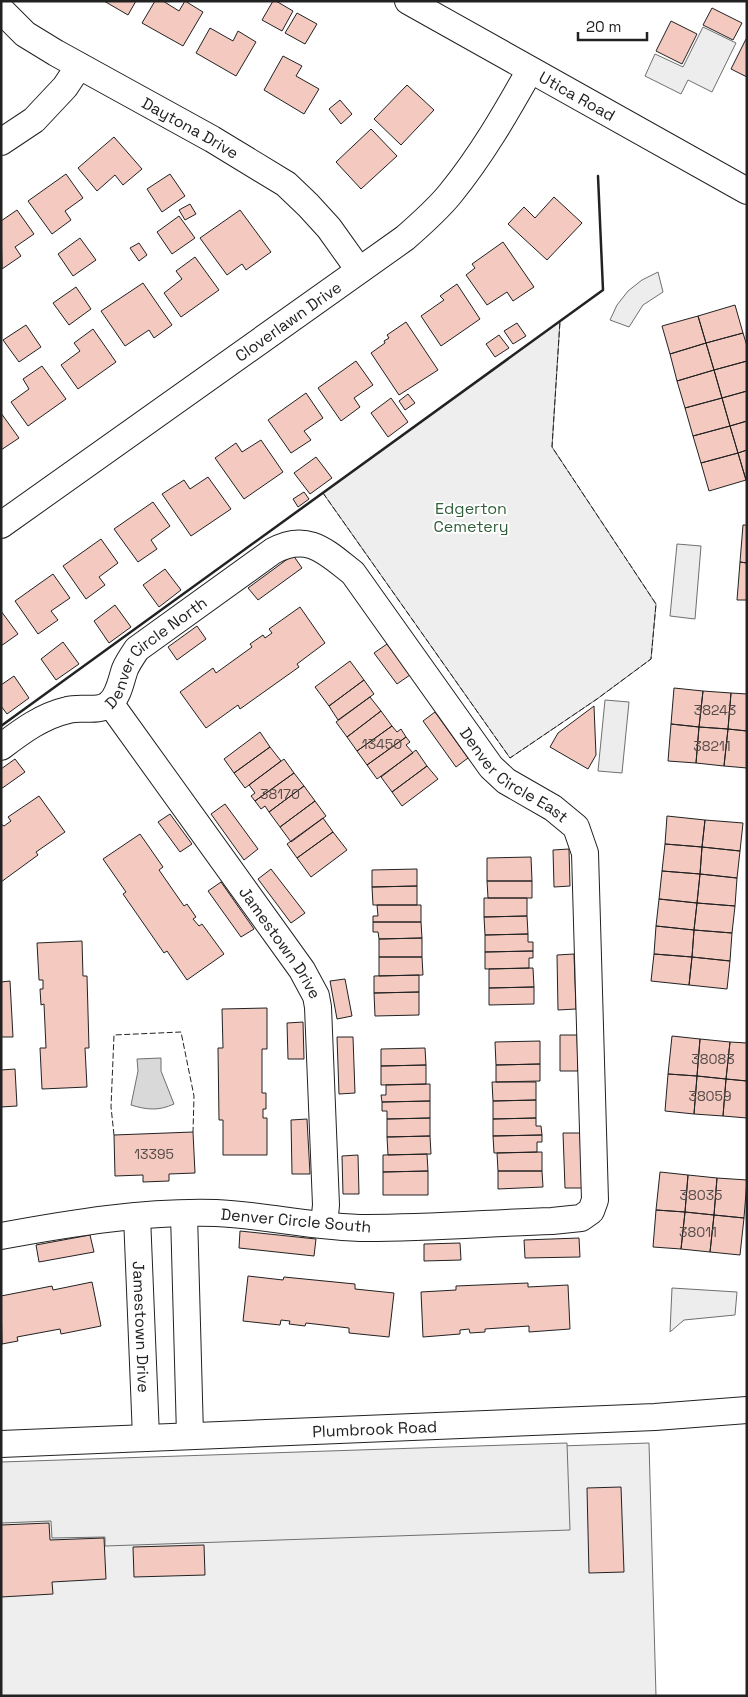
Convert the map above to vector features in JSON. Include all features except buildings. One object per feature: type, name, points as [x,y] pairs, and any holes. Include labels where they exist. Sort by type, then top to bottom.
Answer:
[{"type":"street","name":"Utica Road","points":[[408,1],[747,191]]},
{"type":"street","name":"Daytona Drive","points":[[1,10],[26,34],[79,66],[212,139],[286,184],[329,228],[359,270]]},
{"type":"street","points":[[1,142],[34,120],[65,87],[79,66]]},
{"type":"street","name":"Cloverlawn Drive","points":[[1,525],[405,238],[426,220],[450,194],[504,116],[530,70]]},
{"type":"street","name":"Denver Circle North","points":[[1,747],[47,716],[70,709],[100,708],[110,704],[118,692],[126,667],[137,649],[273,551],[291,543],[305,543]]},
{"type":"street","name":"Denver Circle East","points":[[305,543],[326,551],[353,572],[491,767],[506,781],[553,808],[576,827],[585,853],[595,1200],[590,1211]]},
{"type":"street","name":"Jamestown Drive","points":[[110,704],[302,970],[316,996],[326,1205],[324,1225]]},
{"type":"street","name":"Denver Circle South","points":[[1,1236],[95,1220],[184,1214],[238,1214],[324,1225],[366,1228],[552,1221],[581,1218],[590,1211]]},
{"type":"street","points":[[184,1214],[190,1435]]},
{"type":"street","name":"Jamestown Drive","points":[[138,1216],[146,1437]]},
{"type":"street","name":"Plumbrook Road","points":[[1,1444],[655,1417],[747,1410]]},
{"type":"green space","name":"Edgerton Cemetery","points":[[560,321],[552,447],[656,604],[651,659],[597,699],[510,758],[323,493]]},
{"type":"green space","points":[[649,1443],[656,1696],[1,1696],[1,1465]]},
{"type":"shaded area","points":[[703,27],[736,43],[712,92],[688,80],[681,94],[645,76],[655,54],[683,67]]},
{"type":"shaded area","points":[[658,272],[663,292],[643,305],[629,327],[610,320],[617,305],[628,291],[642,280]]},
{"type":"shaded area","points":[[677,544],[701,546],[695,619],[670,616]]},
{"type":"shaded area","points":[[605,700],[629,702],[622,773],[598,771]]},
{"type":"shaded area","points":[[161,1058],[161,1071],[174,1104],[153,1109],[131,1105],[138,1071],[137,1059]]},
{"type":"shaded area","points":[[672,1288],[737,1292],[735,1315],[684,1320],[670,1332]]},
{"type":"shaded area","points":[[567,1443],[570,1530],[105,1546],[105,1537],[52,1538],[51,1521],[1,1523],[1,1462]]},
{"type":"fence","points":[[323,493],[510,758],[597,699],[651,659],[656,604],[552,447],[560,321]]},
{"type":"fence","points":[[114,1135],[111,1107],[114,1035],[181,1032],[194,1096],[193,1132]]},
{"type":"wall","points":[[1,726],[603,290],[598,176]]}]
